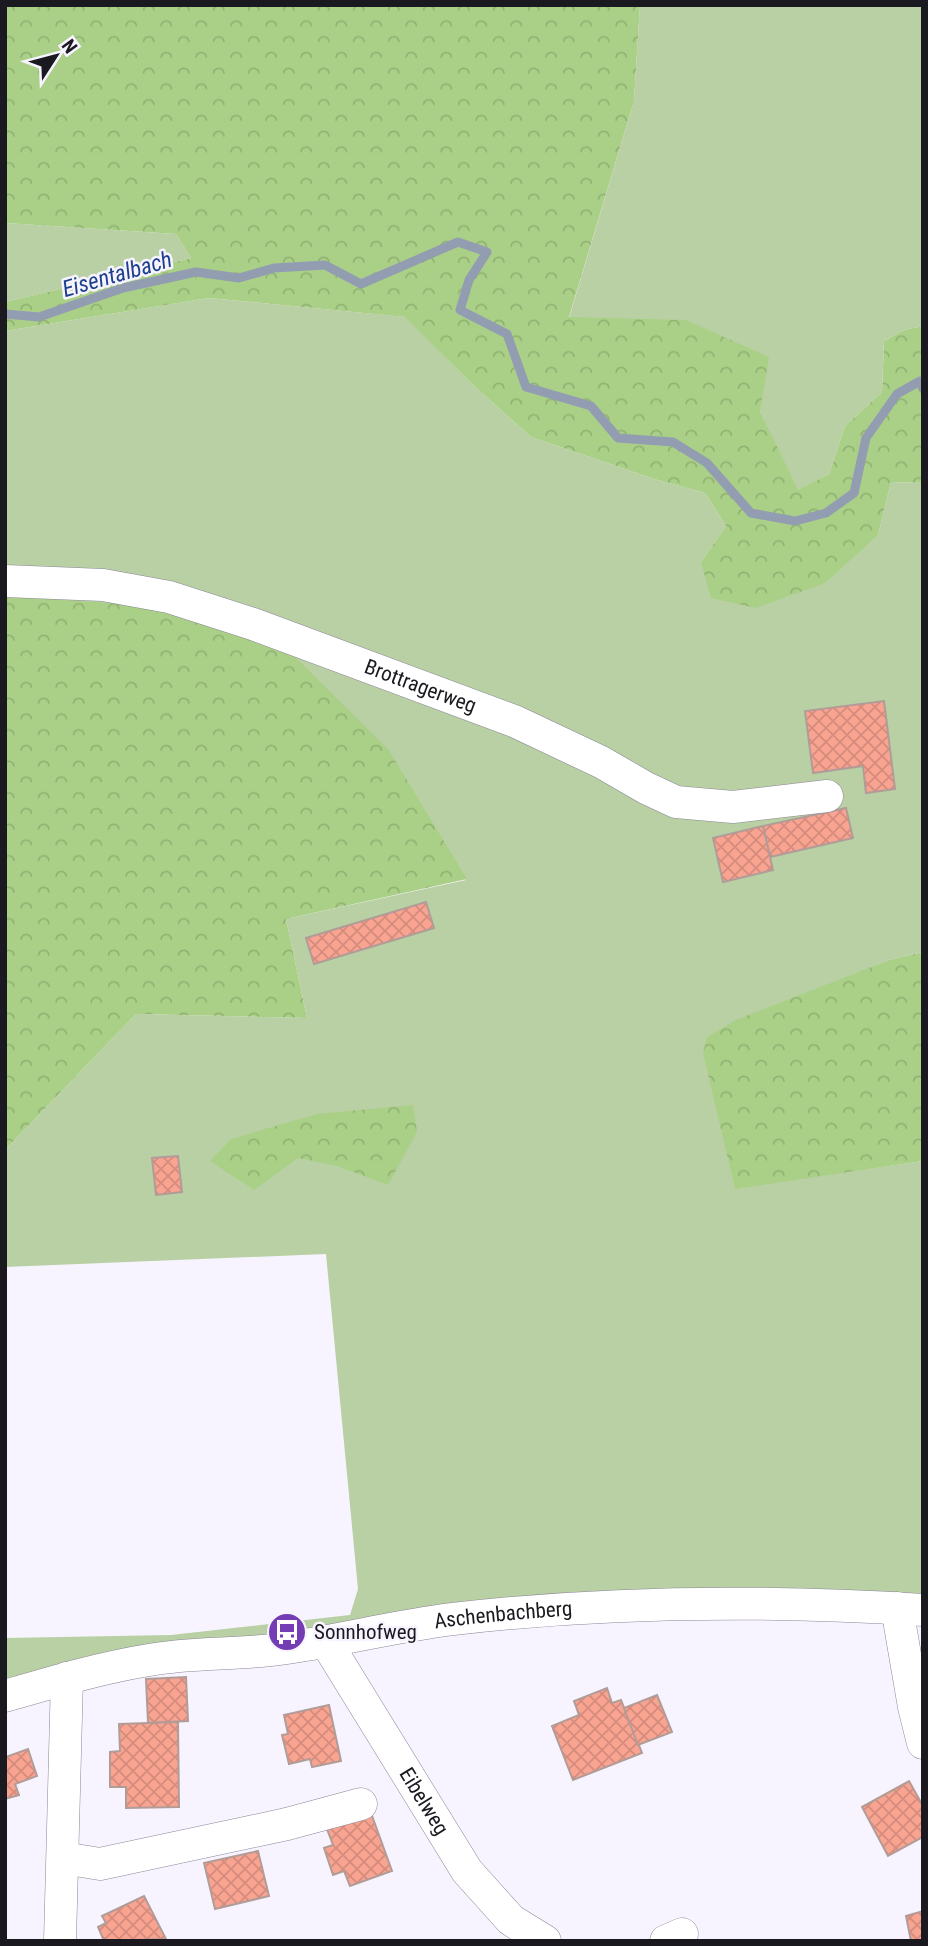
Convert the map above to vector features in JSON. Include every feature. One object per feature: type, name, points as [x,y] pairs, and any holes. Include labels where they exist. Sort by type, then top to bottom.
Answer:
[{"type":"street","name":"Brottragerweg","points":[[5,581],[103,586],[169,597],[253,624],[514,722],[601,762],[676,802],[733,807],[827,796]]},
{"type":"street","name":"Aschenbachberg","points":[[5,1696],[67,1678],[151,1659],[278,1649],[450,1620],[526,1612],[752,1604],[910,1609]]},
{"type":"street","points":[[910,1609],[914,1707],[923,1744]]},
{"type":"street","name":"Eibelweg","points":[[326,1642],[467,1871],[511,1920],[545,1941]]},
{"type":"street","points":[[60,1941],[67,1678]]},
{"type":"street","points":[[63,1858],[100,1864],[287,1824],[361,1804]]},
{"type":"green space","points":[[5,5],[640,5],[634,101],[569,317],[686,320],[769,357],[760,411],[798,490],[829,474],[845,426],[882,392],[884,341],[904,330],[923,326],[923,483],[891,482],[878,535],[825,583],[756,608],[711,598],[701,562],[726,526],[705,493],[654,479],[531,437],[473,385],[405,317],[209,298],[5,331],[5,302],[191,258],[176,234],[5,223]]},
{"type":"green space","points":[[640,5],[923,5],[923,326],[904,330],[884,341],[882,392],[845,426],[829,474],[797,491],[760,411],[569,318],[634,101]]},
{"type":"green space","points":[[5,223],[176,234],[191,258],[5,302]]},
{"type":"green space","points":[[209,298],[406,317],[473,385],[531,437],[654,479],[705,493],[726,526],[701,562],[878,535],[891,482],[923,483],[923,952],[889,960],[816,990],[720,1121],[735,1188],[923,1161],[923,1621],[752,1616],[526,1624],[152,1671],[5,1708],[5,1638],[171,1635],[350,1615],[358,1589],[326,1254],[5,1267],[5,1150],[136,1014],[307,1018],[286,919],[466,880],[5,596],[5,331]]},
{"type":"green space","points":[[5,596],[168,607],[281,643],[388,749],[467,879],[286,919],[307,1018],[136,1014],[5,1150]]},
{"type":"green space","points":[[923,952],[923,1161],[735,1189],[703,1053],[707,1037],[736,1020],[889,960]]},
{"type":"green space","points":[[413,1105],[417,1132],[388,1185],[337,1166],[298,1158],[254,1190],[210,1161],[231,1139],[317,1114]]},
{"type":"building","points":[[884,701],[895,789],[866,793],[863,766],[813,773],[805,711]]},
{"type":"building","points":[[846,808],[853,838],[770,857],[763,826]]},
{"type":"building","points":[[763,826],[773,870],[723,882],[713,838]]},
{"type":"building","points":[[426,902],[434,928],[314,964],[306,938]]},
{"type":"building","points":[[178,1156],[182,1192],[156,1195],[152,1158]]},
{"type":"building","points":[[186,1677],[188,1721],[148,1723],[146,1679]]},
{"type":"building","points":[[607,1688],[612,1703],[621,1700],[642,1753],[573,1780],[552,1726],[579,1715],[574,1701]]},
{"type":"building","points":[[657,1695],[672,1732],[638,1745],[624,1708]]},
{"type":"building","points":[[329,1705],[341,1761],[312,1767],[310,1759],[289,1764],[282,1735],[288,1734],[284,1715]]},
{"type":"building","points":[[178,1722],[179,1807],[126,1808],[126,1787],[110,1787],[110,1752],[120,1751],[119,1724]]},
{"type":"building","points":[[28,1749],[37,1776],[15,1784],[19,1795],[5,1799],[5,1754],[6,1757]]},
{"type":"building","points":[[909,1781],[923,1806],[923,1837],[888,1856],[862,1807]]},
{"type":"building","points":[[371,1813],[392,1871],[350,1886],[344,1871],[333,1875],[324,1848],[333,1845],[327,1829]]},
{"type":"building","points":[[258,1851],[269,1896],[215,1909],[204,1863]]},
{"type":"building","points":[[144,1896],[166,1939],[104,1941],[98,1927],[106,1923],[102,1916]]},
{"type":"building","points":[[923,1911],[923,1941],[911,1941],[906,1916]]},
{"type":"waterway","name":"Eisentalbach","points":[[5,314],[39,317],[123,288],[196,272],[239,278],[274,268],[325,265],[361,284],[458,242],[487,252],[469,280],[460,310],[507,334],[526,387],[591,406],[618,438],[673,442],[707,463],[751,513],[795,521],[826,513],[854,493],[866,438],[897,394],[920,381],[923,389]]},
{"type":"place","name":"Sonnhofweg","points":[[287,1632]]}]
